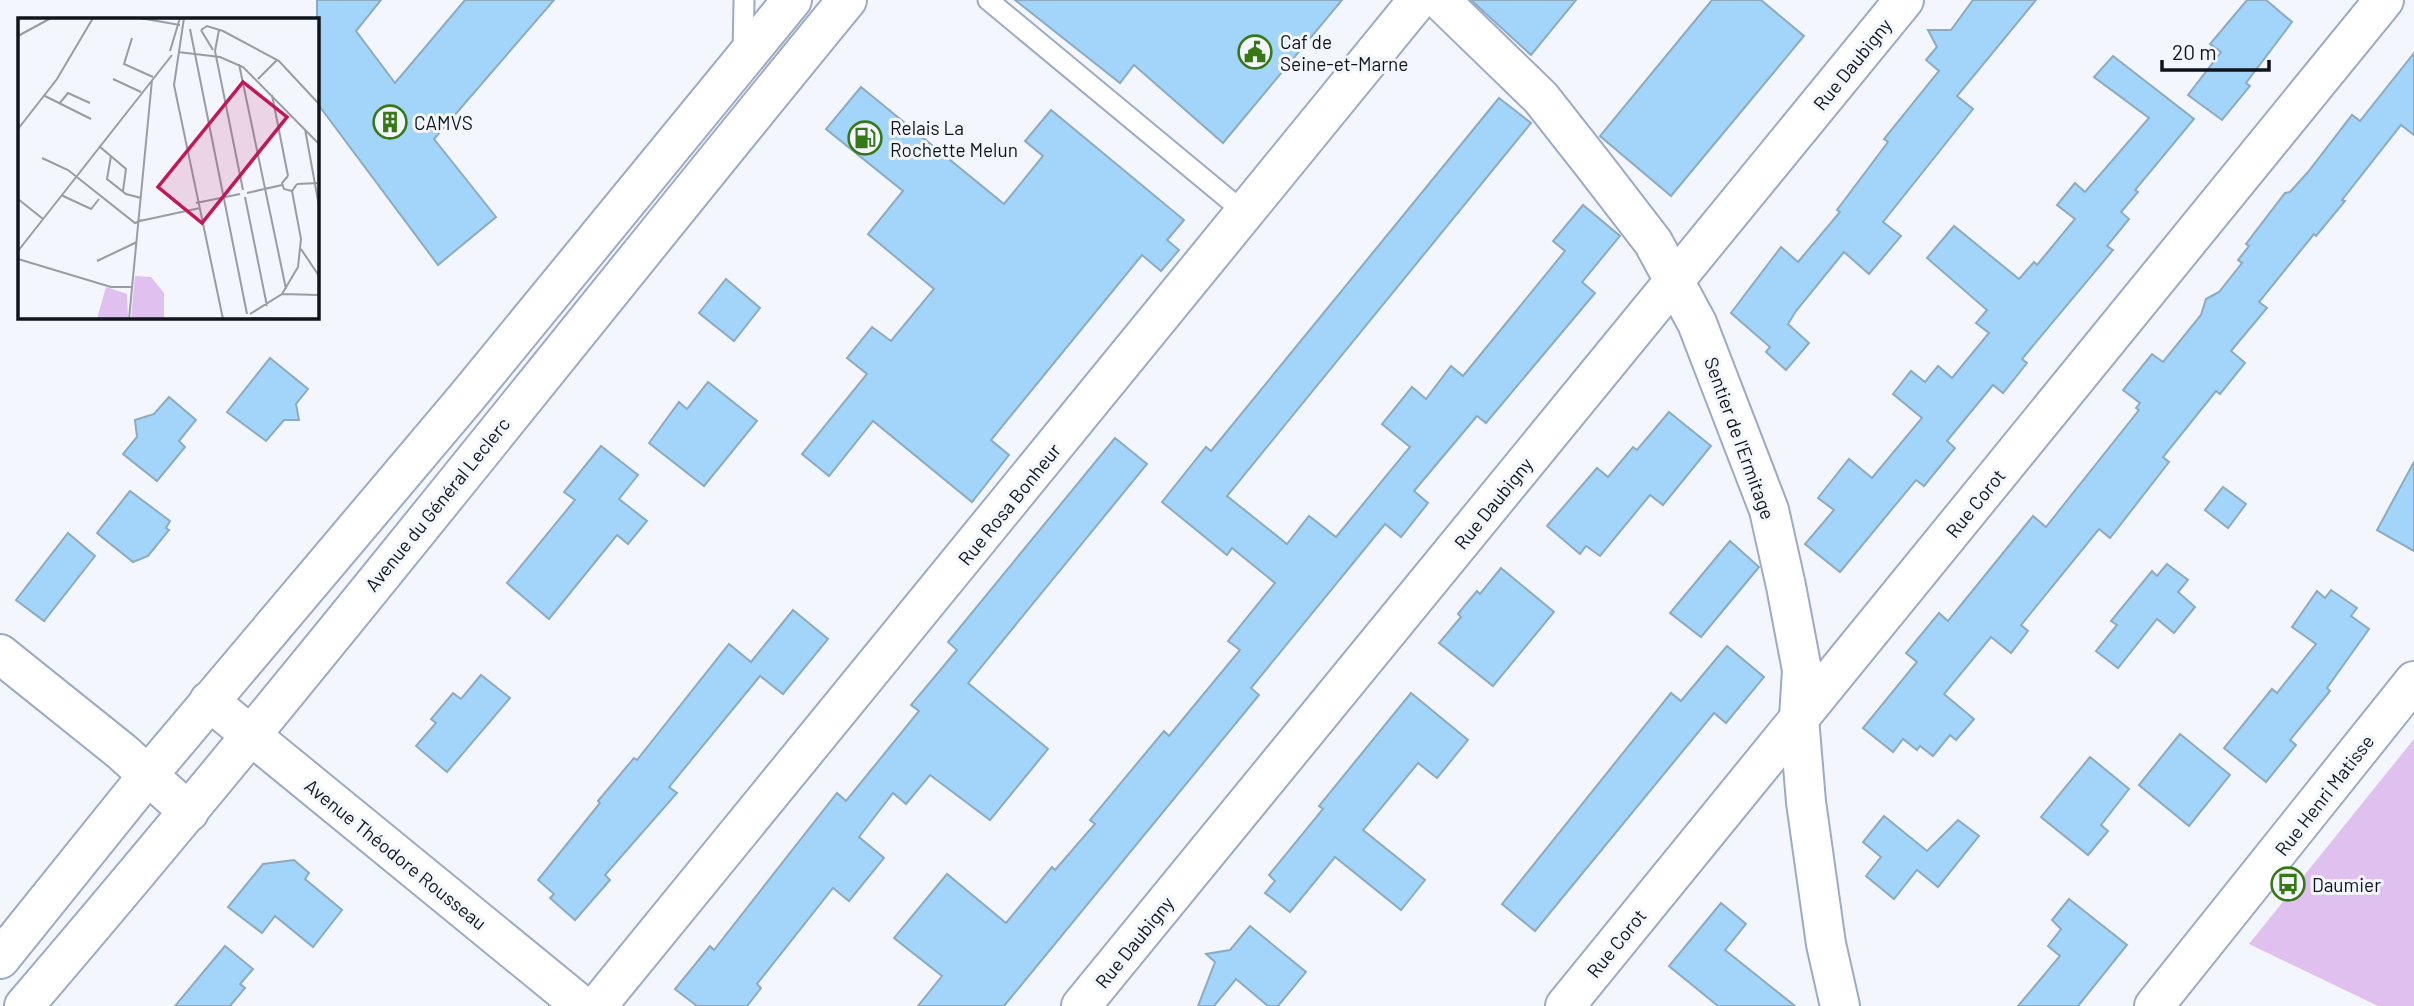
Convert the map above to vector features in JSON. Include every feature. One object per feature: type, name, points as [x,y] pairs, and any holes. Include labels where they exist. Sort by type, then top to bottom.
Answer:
[{"type":"street","points":[[0,959],[209,701],[475,388],[792,0]]},
{"type":"street","name":"Avenue du Général Leclerc","points":[[24,1006],[189,812],[846,0]]},
{"type":"street","name":"Rue Rosa Bonheur","points":[[597,1006],[1418,0]]},
{"type":"street","name":"Sentier de l'Ermitage","points":[[1440,0],[1541,98],[1653,242],[1697,323],[1769,510],[1802,670],[1800,718],[1806,802],[1826,944],[1840,1006]]},
{"type":"street","name":"Rue Daubigny","points":[[1081,1006],[1904,0]]},
{"type":"street","name":"Rue Corot","points":[[1565,1006],[2384,0]]},
{"type":"street","points":[[0,654],[189,812]]},
{"type":"street","name":"Rue Henri Matisse","points":[[2154,1006],[2414,681]]},
{"type":"street","name":"Avenue Théodore Rousseau","points":[[209,701],[582,1006]]},
{"type":"lane","points":[[743,60],[744,0]]},
{"type":"lane","points":[[988,0],[1245,213]]},
{"type":"shaded area","points":[[2414,739],[2414,1006],[2378,1006],[2249,944]]},
{"type":"building","name":"CAMVS","points":[[317,0],[381,0],[356,31],[395,83],[465,0],[554,0],[434,139],[496,217],[438,265],[318,104]]},
{"type":"building","points":[[1015,0],[1342,0],[1223,143],[1134,65],[1120,83]]},
{"type":"building","points":[[1471,0],[1576,0],[1531,55]]},
{"type":"building","points":[[1712,0],[1761,0],[1804,36],[1671,196],[1600,136]]},
{"type":"building","points":[[1973,0],[2036,0],[1957,96],[1973,109],[1883,222],[1901,236],[1869,274],[1844,252],[1796,311],[1788,324],[1809,343],[1786,370],[1766,352],[1770,347],[1731,313],[1781,247],[1798,262],[1840,212],[1837,210],[1888,142],[1884,139],[1939,71],[1926,60],[1937,47],[1928,30],[1951,30]]},
{"type":"building","points":[[2247,0],[2266,0],[2292,22],[2246,83],[2250,86],[2222,120],[2188,95],[2221,52],[2210,44]]},
{"type":"building","points":[[2414,53],[2414,135],[2401,125],[2342,200],[2345,201],[2316,236],[2314,234],[2259,302],[2267,308],[2231,351],[2245,363],[2220,394],[2216,391],[2163,457],[2169,462],[2110,538],[2099,529],[2021,625],[2028,631],[2011,653],[1991,637],[1944,694],[1974,719],[1956,740],[1950,735],[1933,756],[1920,746],[1917,750],[1903,739],[1893,752],[1863,728],[1917,662],[1906,653],[1939,613],[1948,621],[2033,516],[2046,527],[2139,410],[2136,408],[2140,403],[2123,390],[2152,354],[2163,362],[2201,315],[2206,299],[2219,292],[2242,263],[2238,260],[2249,246],[2246,244],[2285,193],[2290,192],[2308,172],[2352,115],[2360,121]]},
{"type":"building","points":[[2113,56],[2194,119],[2135,190],[2138,192],[2121,212],[2129,219],[2107,246],[2113,250],[2022,359],[2027,363],[2003,393],[1993,385],[1947,441],[1955,448],[1924,486],[1916,480],[1840,572],[1805,544],[1834,510],[1818,498],[1849,459],[1872,478],[1922,418],[1893,394],[1911,371],[1925,382],[1938,366],[1952,378],[1989,333],[1976,323],[1987,310],[1927,258],[1954,226],[2019,279],[2034,262],[2037,265],[2075,219],[2057,205],[2075,183],[2085,192],[2149,118],[2094,77]]},
{"type":"building","points":[[861,87],[1004,204],[1043,156],[1025,141],[1051,110],[1184,220],[1167,240],[1179,250],[1161,271],[1142,255],[991,440],[1009,455],[972,502],[873,421],[829,476],[802,454],[867,374],[847,358],[872,327],[891,341],[934,289],[868,234],[903,191],[826,129]]},
{"type":"building","points":[[1499,98],[1531,123],[1227,496],[1287,544],[1309,516],[1336,537],[1410,447],[1382,424],[1412,387],[1426,399],[1451,366],[1463,376],[1565,251],[1553,241],[1583,205],[1620,236],[1582,282],[1595,293],[1486,423],[1477,416],[1414,491],[1428,503],[1401,537],[1385,524],[1251,688],[1259,695],[1004,1006],[918,1006],[942,976],[894,938],[947,874],[1006,923],[1052,867],[1055,870],[1095,824],[1090,820],[1164,731],[1169,736],[1240,650],[1228,641],[1275,583],[1232,548],[1227,555],[1162,502],[1206,447],[1211,451]]},
{"type":"building","points":[[726,279],[760,308],[734,341],[699,313]]},
{"type":"building","points":[[270,358],[308,389],[296,404],[299,420],[284,420],[266,441],[227,412]]},
{"type":"building","points":[[708,382],[757,421],[704,486],[649,443],[679,402],[687,409]]},
{"type":"building","points":[[169,397],[196,420],[179,441],[185,447],[157,481],[123,454],[137,437],[135,420],[154,414]]},
{"type":"building","points":[[1669,412],[1711,446],[1663,505],[1650,495],[1600,556],[1586,546],[1580,554],[1547,526],[1597,468],[1608,477],[1633,447],[1637,450]]},
{"type":"building","points":[[1115,438],[1147,464],[968,683],[1048,749],[990,820],[930,775],[906,804],[893,793],[859,837],[884,858],[849,901],[833,888],[757,984],[761,988],[747,1006],[697,1006],[675,989],[710,946],[714,950],[837,793],[846,801],[919,711],[911,705],[957,650],[948,642]]},
{"type":"building","points":[[601,446],[638,475],[619,499],[647,521],[628,544],[617,535],[549,619],[507,583],[575,500],[564,492]]},
{"type":"building","points":[[2414,462],[2414,551],[2377,530]]},
{"type":"building","points":[[2223,487],[2246,504],[2228,528],[2205,510]]},
{"type":"building","points":[[130,491],[170,521],[166,528],[169,530],[148,556],[133,562],[97,533]]},
{"type":"building","points":[[68,533],[95,556],[44,621],[16,600]]},
{"type":"building","points":[[1730,541],[1759,567],[1701,637],[1670,613]]},
{"type":"building","points":[[2167,564],[2188,580],[2178,592],[2195,607],[2174,633],[2157,619],[2118,668],[2096,651],[2117,625],[2111,621],[2152,571],[2157,576]]},
{"type":"building","points":[[1501,568],[1554,612],[1493,686],[1439,643],[1461,617],[1458,614],[1466,604],[1477,591],[1480,594]]},
{"type":"building","points":[[2331,590],[2357,608],[2351,616],[2369,629],[2327,688],[2330,691],[2290,740],[2296,745],[2266,782],[2224,748],[2272,689],[2277,693],[2316,644],[2292,627],[2317,591],[2325,598]]},
{"type":"building","points":[[793,610],[828,639],[783,694],[760,676],[669,787],[677,793],[605,875],[610,880],[575,920],[550,898],[554,894],[538,880],[600,803],[598,801],[634,758],[637,760],[729,644],[751,662]]},
{"type":"building","points":[[1727,646],[1764,677],[1726,723],[1714,713],[1535,931],[1502,904],[1671,693],[1681,701]]},
{"type":"building","points":[[481,675],[510,698],[447,772],[416,746],[436,723],[431,719],[453,693],[461,699]]},
{"type":"building","points":[[1411,693],[1468,740],[1437,778],[1418,763],[1363,830],[1425,880],[1401,910],[1335,857],[1290,912],[1265,893],[1275,881],[1269,875],[1323,809],[1319,806]]},
{"type":"building","points":[[2180,734],[2230,775],[2189,826],[2139,785]]},
{"type":"building","points":[[2090,757],[2129,789],[2101,825],[2108,831],[2088,855],[2041,817]]},
{"type":"building","points":[[1884,816],[1927,851],[1958,820],[1979,836],[1938,887],[1917,870],[1894,899],[1866,876],[1881,857],[1863,842]]},
{"type":"building","points":[[294,860],[309,873],[305,879],[342,910],[313,947],[275,916],[262,933],[228,907],[263,864]]},
{"type":"building","points":[[2069,899],[2127,945],[2078,1006],[2018,1006],[2060,956],[2048,946],[2061,929],[2052,920]]},
{"type":"building","points":[[1721,903],[1746,924],[1725,950],[1795,1006],[1718,1006],[1669,966]]},
{"type":"building","points":[[1250,926],[1306,972],[1278,1006],[1268,1006],[1236,979],[1214,1006],[1198,1006],[1215,962],[1206,954],[1230,950]]},
{"type":"building","points":[[225,946],[253,969],[240,984],[245,988],[230,1006],[175,1006]]},
{"type":"place","name":"Caf de Seine-et-Marne","points":[[1255,52]]},
{"type":"place","name":"CAMVS","points":[[390,122]]},
{"type":"place","name":"Relais La Rochette Melun","points":[[865,138]]},
{"type":"place","name":"Daumier","points":[[2288,884]]}]
